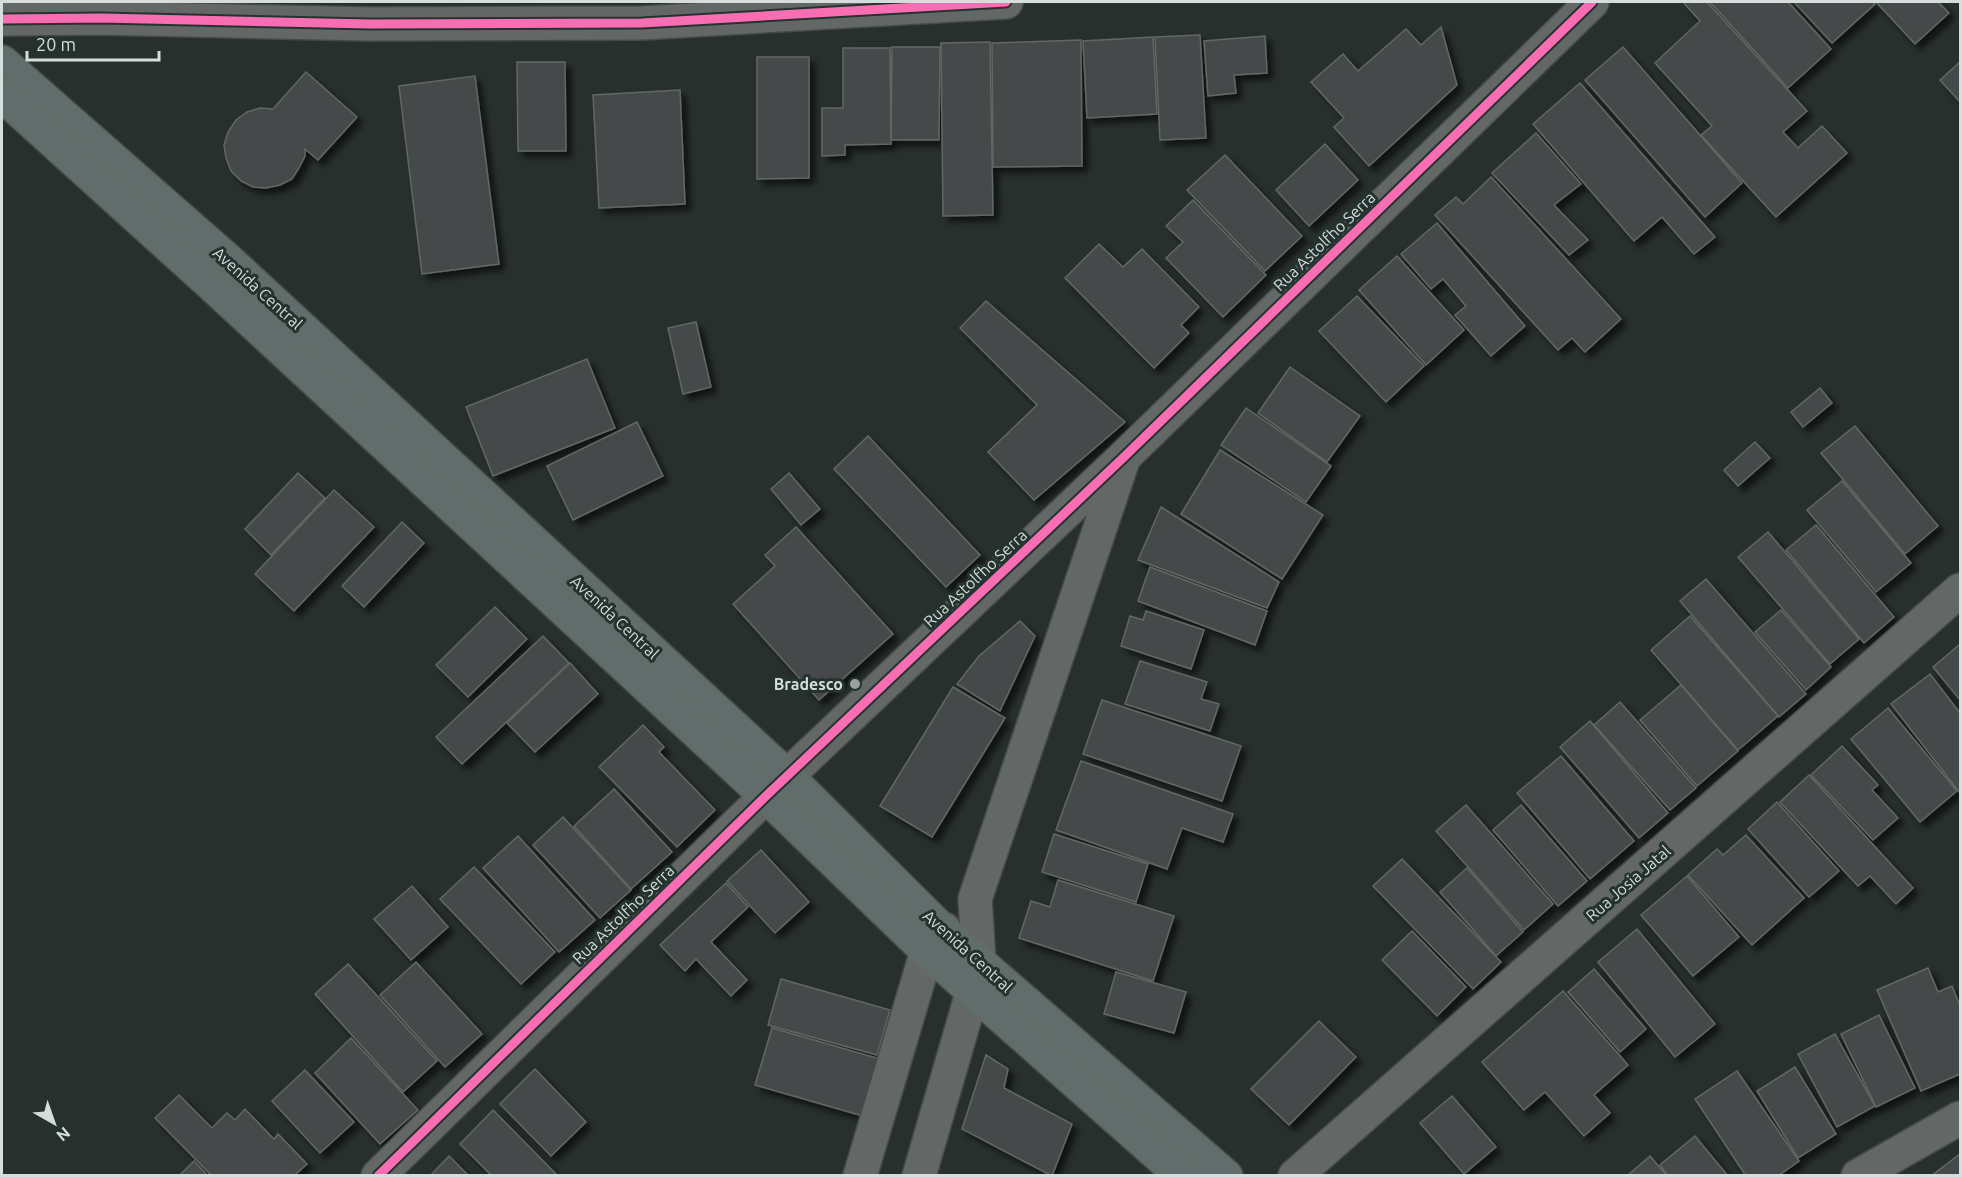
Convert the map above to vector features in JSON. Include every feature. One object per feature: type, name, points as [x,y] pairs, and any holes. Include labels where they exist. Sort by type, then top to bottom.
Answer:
[{"type":"main road","name":"Avenida Central","points":[[2,62],[230,262],[935,940],[976,976],[1226,1176]]},
{"type":"main road","name":"Avenida Central","points":[[2,95],[776,786]]},
{"type":"main road","name":"Avenida Central","points":[[976,976],[1182,1176]]},
{"type":"street","points":[[2,19],[102,18],[370,24],[643,12],[1006,2]]},
{"type":"street","name":"Rua Astolfho Serra","points":[[378,1176],[776,786],[1124,457],[1592,2]]},
{"type":"street","points":[[919,1176],[976,976],[975,899],[1124,457]]},
{"type":"street","name":"Rua Josia Jatal","points":[[1295,1176],[1960,590]]},
{"type":"street","points":[[860,1176],[935,940],[975,899]]},
{"type":"street","points":[[1858,1176],[1960,1118]]},
{"type":"building","points":[[1683,2],[1707,2],[1807,111],[1783,132],[1798,148],[1822,126],[1847,153],[1776,217],[1701,135],[1712,126],[1655,63],[1700,21]]},
{"type":"building","points":[[1710,2],[1788,2],[1831,49],[1788,88]]},
{"type":"building","points":[[1794,2],[1872,2],[1875,4],[1832,43]]},
{"type":"building","points":[[1876,2],[1938,2],[1949,13],[1915,44]]},
{"type":"building","points":[[1441,27],[1457,85],[1369,166],[1334,127],[1344,118],[1311,82],[1343,54],[1358,71],[1406,29],[1421,45]]},
{"type":"building","points":[[1200,35],[1206,138],[1160,140],[1155,37]]},
{"type":"building","points":[[1265,36],[1267,73],[1234,75],[1236,93],[1208,96],[1204,41]]},
{"type":"building","points":[[1153,37],[1157,114],[1087,118],[1083,41]]},
{"type":"building","points":[[1081,40],[1082,166],[993,167],[992,43]]},
{"type":"building","points":[[990,42],[993,215],[943,216],[941,43]]},
{"type":"building","points":[[892,47],[940,47],[939,140],[891,140]]},
{"type":"building","points":[[1623,47],[1742,183],[1705,217],[1585,80]]},
{"type":"building","points":[[843,48],[890,48],[891,144],[845,145],[845,155],[822,156],[822,108],[843,108]]},
{"type":"building","points":[[757,57],[809,57],[809,178],[757,179]]},
{"type":"building","points":[[517,62],[565,62],[566,151],[518,151]]},
{"type":"building","points":[[1960,62],[1960,102],[1940,80]]},
{"type":"building","points":[[306,72],[357,117],[318,160],[305,149],[305,156],[292,179],[266,188],[253,187],[241,181],[231,171],[226,158],[224,145],[228,132],[236,120],[247,112],[260,108],[273,109]]},
{"type":"building","points":[[475,76],[499,264],[422,274],[399,86]]},
{"type":"building","points":[[1580,83],[1715,237],[1694,254],[1662,217],[1634,241],[1533,124]]},
{"type":"building","points":[[680,90],[685,204],[599,208],[593,95]]},
{"type":"building","points":[[1536,133],[1581,184],[1554,205],[1588,240],[1569,255],[1492,173]]},
{"type":"building","points":[[1325,144],[1358,180],[1309,226],[1276,190]]},
{"type":"building","points":[[1225,155],[1302,236],[1265,271],[1187,190]]},
{"type":"building","points":[[1491,177],[1621,319],[1585,352],[1572,338],[1558,350],[1435,215],[1456,197],[1463,204]]},
{"type":"building","points":[[1193,200],[1266,275],[1223,317],[1166,258],[1183,242],[1166,226]]},
{"type":"building","points":[[1437,223],[1525,326],[1491,356],[1455,315],[1466,306],[1443,279],[1431,289],[1401,254]]},
{"type":"building","points":[[1099,244],[1123,267],[1142,249],[1199,307],[1181,325],[1189,333],[1154,368],[1065,278]]},
{"type":"building","points":[[1397,256],[1464,330],[1426,365],[1359,290]]},
{"type":"building","points":[[1357,296],[1424,366],[1386,402],[1319,331]]},
{"type":"building","points":[[986,301],[1125,422],[1034,500],[988,452],[1037,405],[960,328]]},
{"type":"building","points":[[696,322],[711,387],[683,394],[668,328]]},
{"type":"building","points":[[587,359],[615,428],[493,476],[466,407]]},
{"type":"building","points":[[1290,367],[1360,416],[1327,462],[1258,413]]},
{"type":"building","points":[[1820,388],[1832,403],[1803,427],[1791,412]]},
{"type":"building","points":[[1246,408],[1331,466],[1306,502],[1221,445]]},
{"type":"building","points":[[637,422],[663,476],[573,520],[547,466]]},
{"type":"building","points":[[1855,426],[1938,526],[1905,554],[1821,453]]},
{"type":"building","points":[[868,436],[980,555],[946,587],[834,469]]},
{"type":"building","points":[[1755,442],[1770,458],[1738,486],[1724,470]]},
{"type":"building","points":[[1220,450],[1323,515],[1282,579],[1181,514]]},
{"type":"building","points":[[298,473],[325,498],[271,555],[245,529]]},
{"type":"building","points":[[789,473],[820,509],[801,525],[771,489]]},
{"type":"building","points":[[1842,481],[1911,563],[1876,592],[1807,510]]},
{"type":"building","points":[[334,490],[374,527],[294,611],[255,574]]},
{"type":"building","points":[[1161,507],[1279,582],[1267,608],[1138,560]]},
{"type":"building","points":[[402,522],[424,543],[364,607],[342,586]]},
{"type":"building","points":[[1816,525],[1894,617],[1864,643],[1786,550]]},
{"type":"building","points":[[796,527],[893,634],[819,700],[733,604],[775,566],[765,555]]},
{"type":"building","points":[[1768,532],[1859,639],[1830,664],[1738,557]]},
{"type":"building","points":[[1150,567],[1267,611],[1255,645],[1138,601]]},
{"type":"building","points":[[1706,579],[1806,694],[1779,717],[1680,601]]},
{"type":"building","points":[[495,607],[527,639],[468,697],[436,665]]},
{"type":"building","points":[[1781,610],[1831,667],[1806,690],[1755,632]]},
{"type":"building","points":[[1146,611],[1204,630],[1191,669],[1121,646],[1130,616],[1143,620]]},
{"type":"building","points":[[1690,616],[1778,716],[1738,750],[1651,650]]},
{"type":"building","points":[[1020,621],[1035,636],[1000,711],[957,684],[979,656]]},
{"type":"building","points":[[543,636],[569,663],[462,764],[436,737]]},
{"type":"building","points":[[1960,644],[1960,700],[1933,667]]},
{"type":"building","points":[[1140,661],[1207,682],[1201,699],[1219,704],[1210,731],[1125,704]]},
{"type":"building","points":[[570,663],[598,694],[535,752],[507,723]]},
{"type":"building","points":[[1930,674],[1960,713],[1960,793],[1891,704]]},
{"type":"building","points":[[1681,685],[1738,751],[1697,786],[1640,720]]},
{"type":"building","points":[[953,687],[1005,718],[932,837],[880,806]]},
{"type":"building","points":[[1102,700],[1241,746],[1222,801],[1083,754]]},
{"type":"building","points":[[1620,702],[1696,788],[1670,810],[1594,725]]},
{"type":"building","points":[[1888,708],[1957,791],[1920,822],[1851,739]]},
{"type":"building","points":[[1590,721],[1668,813],[1639,838],[1560,747]]},
{"type":"building","points":[[643,725],[664,747],[659,752],[715,810],[677,847],[599,767]]},
{"type":"building","points":[[1842,746],[1878,785],[1872,790],[1898,818],[1873,840],[1811,775]]},
{"type":"building","points":[[1561,756],[1634,841],[1590,879],[1517,793]]},
{"type":"building","points":[[1081,761],[1233,814],[1223,842],[1182,828],[1167,869],[1056,830]]},
{"type":"building","points":[[1809,775],[1913,888],[1896,904],[1870,876],[1858,886],[1780,802]]},
{"type":"building","points":[[614,789],[672,852],[631,889],[574,826]]},
{"type":"building","points":[[1777,802],[1839,871],[1809,897],[1748,829]]},
{"type":"building","points":[[1466,805],[1553,904],[1524,930],[1436,831]]},
{"type":"building","points":[[1521,805],[1587,881],[1558,906],[1493,830]]},
{"type":"building","points":[[563,817],[631,890],[600,918],[533,845]]},
{"type":"building","points":[[1054,834],[1148,864],[1136,902],[1042,872]]},
{"type":"building","points":[[1746,835],[1804,898],[1752,945],[1688,875],[1717,849],[1723,855]]},
{"type":"building","points":[[518,836],[595,920],[559,952],[483,868]]},
{"type":"building","points":[[761,850],[809,902],[775,933],[727,881]]},
{"type":"building","points":[[1402,859],[1501,962],[1473,989],[1373,886]]},
{"type":"building","points":[[474,867],[555,952],[521,984],[440,899]]},
{"type":"building","points":[[1467,868],[1523,932],[1496,956],[1440,892]]},
{"type":"building","points":[[1687,876],[1739,937],[1693,976],[1641,915]]},
{"type":"building","points":[[1058,880],[1174,916],[1153,981],[1019,938],[1031,901],[1050,907]]},
{"type":"building","points":[[726,883],[748,907],[711,942],[747,980],[731,996],[696,959],[685,971],[660,945]]},
{"type":"building","points":[[412,886],[448,927],[411,960],[374,919]]},
{"type":"building","points":[[1637,929],[1715,1024],[1675,1057],[1598,962]]},
{"type":"building","points":[[1412,931],[1466,987],[1437,1016],[1382,960]]},
{"type":"building","points":[[416,962],[482,1034],[445,1067],[380,995]]},
{"type":"building","points":[[348,964],[437,1061],[403,1092],[315,994]]},
{"type":"building","points":[[1928,968],[1938,992],[1952,986],[1960,1006],[1960,1074],[1921,1091],[1877,990]]},
{"type":"building","points":[[1594,969],[1646,1029],[1620,1052],[1568,992]]},
{"type":"building","points":[[1116,972],[1186,992],[1174,1033],[1104,1014]]},
{"type":"building","points":[[781,979],[890,1010],[877,1055],[768,1025]]},
{"type":"building","points":[[1563,991],[1628,1065],[1594,1095],[1610,1113],[1584,1136],[1545,1092],[1524,1110],[1482,1062]]},
{"type":"building","points":[[1879,1015],[1915,1088],[1876,1107],[1841,1034]]},
{"type":"building","points":[[1319,1021],[1356,1057],[1289,1125],[1251,1089]]},
{"type":"building","points":[[772,1028],[880,1059],[863,1116],[755,1085]]},
{"type":"building","points":[[1835,1034],[1875,1106],[1837,1127],[1798,1054]]},
{"type":"building","points":[[351,1038],[418,1110],[380,1144],[315,1073]]},
{"type":"building","points":[[986,1055],[1008,1069],[1004,1088],[1072,1124],[1052,1176],[962,1129]]},
{"type":"building","points":[[1795,1067],[1836,1134],[1798,1158],[1757,1091]]},
{"type":"building","points":[[535,1069],[586,1122],[551,1156],[500,1104]]},
{"type":"building","points":[[305,1070],[354,1122],[320,1153],[272,1101]]},
{"type":"building","points":[[1737,1071],[1799,1161],[1778,1176],[1746,1176],[1695,1099]]},
{"type":"building","points":[[179,1095],[212,1128],[227,1113],[235,1120],[245,1109],[274,1139],[278,1134],[307,1164],[296,1174],[297,1176],[212,1176],[155,1118]]},
{"type":"building","points":[[1452,1096],[1496,1147],[1464,1174],[1420,1123]]},
{"type":"building","points":[[493,1110],[558,1176],[492,1176],[460,1144]]},
{"type":"building","points":[[1695,1136],[1728,1176],[1668,1176],[1660,1165]]},
{"type":"building","points":[[1960,1154],[1960,1176],[1931,1176]]},
{"type":"building","points":[[449,1156],[469,1176],[430,1176]]},
{"type":"building","points":[[1650,1156],[1667,1176],[1627,1176]]},
{"type":"building","points":[[194,1161],[208,1176],[179,1176]]},
{"type":"cycle path","points":[[2,19],[102,18],[370,24],[642,23],[1006,2]]},
{"type":"cycle path","points":[[378,1176],[766,796],[1124,457],[1592,2]]},
{"type":"place","name":"Bradesco","points":[[855,684]]}]
